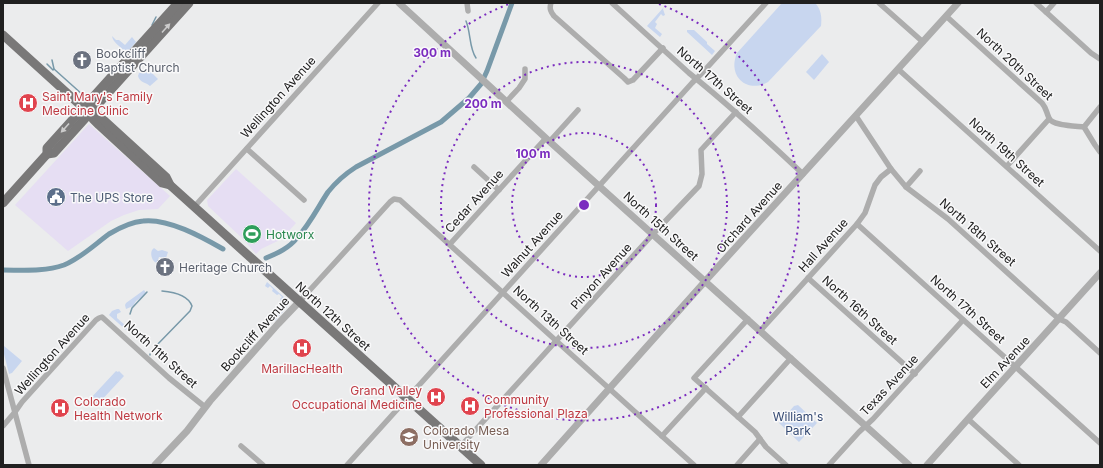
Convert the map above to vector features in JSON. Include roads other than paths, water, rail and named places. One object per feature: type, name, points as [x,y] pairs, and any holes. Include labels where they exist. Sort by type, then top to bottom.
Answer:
[{"type":"main road","points":[[141,50],[178,3]]},
{"type":"main road","points":[[3,203],[47,154],[54,153],[86,110],[141,50],[189,3]]},
{"type":"main road","name":"North 12th Street","points":[[5,40],[86,110],[93,120],[130,148],[162,183],[170,185],[481,465]]},
{"type":"street","name":"Wellington Avenue","points":[[194,207],[378,3]]},
{"type":"street","name":"North 15th Street","points":[[399,3],[599,186],[909,465]]},
{"type":"street","points":[[467,3],[468,11]]},
{"type":"street","points":[[551,3],[549,7],[554,16],[628,82],[633,80],[663,48]]},
{"type":"street","name":"North 17th Street","points":[[612,3],[804,174]]},
{"type":"street","name":"Walnut Avenue","points":[[347,465],[696,78],[766,3]]},
{"type":"street","points":[[879,3],[923,42]]},
{"type":"street","name":"Orchard Avenue","points":[[541,465],[958,3]]},
{"type":"street","points":[[1036,3],[1091,53],[1100,59]]},
{"type":"street","points":[[1046,12],[1054,3]]},
{"type":"street","name":"North 20th Street","points":[[946,16],[1042,103],[1047,110],[1049,119],[1064,125],[1084,127]]},
{"type":"street","points":[[507,102],[525,80],[525,69]]},
{"type":"street","name":"North 19th Street","points":[[898,69],[1100,250]]},
{"type":"street","points":[[1100,107],[1084,127],[1100,152]]},
{"type":"street","name":"Cedar Avenue","points":[[450,244],[499,190],[578,110]]},
{"type":"street","name":"Pinyon Avenue","points":[[460,447],[653,234],[699,186],[702,174],[701,150],[736,112]]},
{"type":"street","name":"North 18th Street","points":[[856,116],[891,169],[906,187],[948,219],[1059,319],[1066,322],[1100,353]]},
{"type":"street","points":[[1006,166],[1049,119]]},
{"type":"street","points":[[247,148],[304,200]]},
{"type":"street","points":[[474,167],[499,190]]},
{"type":"street","name":"Hall Avenue","points":[[760,330],[857,224],[868,207],[875,185],[881,177],[891,169]]},
{"type":"street","points":[[906,187],[920,171]]},
{"type":"street","name":"North 13th Street","points":[[390,202],[394,199],[403,201],[694,465]]},
{"type":"street","name":"Bookcliff Avenue","points":[[155,465],[187,431],[204,407],[278,324],[300,302],[390,202]]},
{"type":"street","name":"North 17th Street","points":[[857,224],[1100,443]]},
{"type":"street","name":"Elm Avenue","points":[[927,465],[1100,273]]},
{"type":"street","name":"North 16th Street","points":[[808,278],[915,374]]},
{"type":"street","name":"Wellington Avenue","points":[[3,426],[22,402],[96,320],[102,317]]},
{"type":"street","name":"North 11th Street","points":[[102,317],[105,318],[169,378],[204,407]]},
{"type":"street","points":[[748,319],[694,378],[755,432],[766,447],[786,465]]},
{"type":"street","name":"Texas Avenue","points":[[830,465],[963,320]]},
{"type":"street","points":[[738,417],[791,358]]},
{"type":"street","points":[[3,368],[29,465]]},
{"type":"street","points":[[662,436],[706,388]]},
{"type":"street","points":[[968,418],[1019,465]]},
{"type":"street","points":[[737,465],[760,439]]},
{"type":"street","points":[[241,446],[263,465]]},
{"type":"waterway","points":[[266,258],[283,250],[294,242],[306,227],[328,192],[344,175],[356,167],[441,122],[469,98],[481,84],[487,71],[512,3]]},
{"type":"waterway","points":[[152,25],[156,17]]},
{"type":"waterway","points":[[466,21],[472,50],[476,58]]},
{"type":"waterway","points":[[52,60],[54,69]]},
{"type":"waterway","points":[[47,64],[83,95]]},
{"type":"waterway","points":[[246,131],[276,98]]},
{"type":"waterway","points":[[3,270],[41,270],[64,265],[82,255],[109,234],[130,224],[143,221],[163,222],[174,225],[223,249]]},
{"type":"waterway","points":[[155,347],[190,311],[192,306],[184,297],[175,293],[162,291]]},
{"type":"waterway","points":[[130,314],[132,308],[147,292]]},
{"type":"place","name":"Bookcliff Baptist Church","points":[[82,60]]},
{"type":"place","name":"Saint Mary's Family Medicine Clinic","points":[[28,103]]},
{"type":"place","name":"The UPS Store","points":[[56,197]]},
{"type":"place","name":"Hotworx","points":[[252,234]]},
{"type":"place","name":"Heritage Church","points":[[165,267]]},
{"type":"place","name":"MarillacHealth","points":[[302,348]]},
{"type":"place","name":"Grand Valley Occupational Medicine","points":[[436,397]]},
{"type":"place","name":"Community Professional Plaza","points":[[470,406]]},
{"type":"place","name":"Colorado Health Network","points":[[60,408]]},
{"type":"place","name":"Colorado Mesa University","points":[[409,437]]},
{"type":"park label","name":"William's Park","points":[[798,423]]}]
